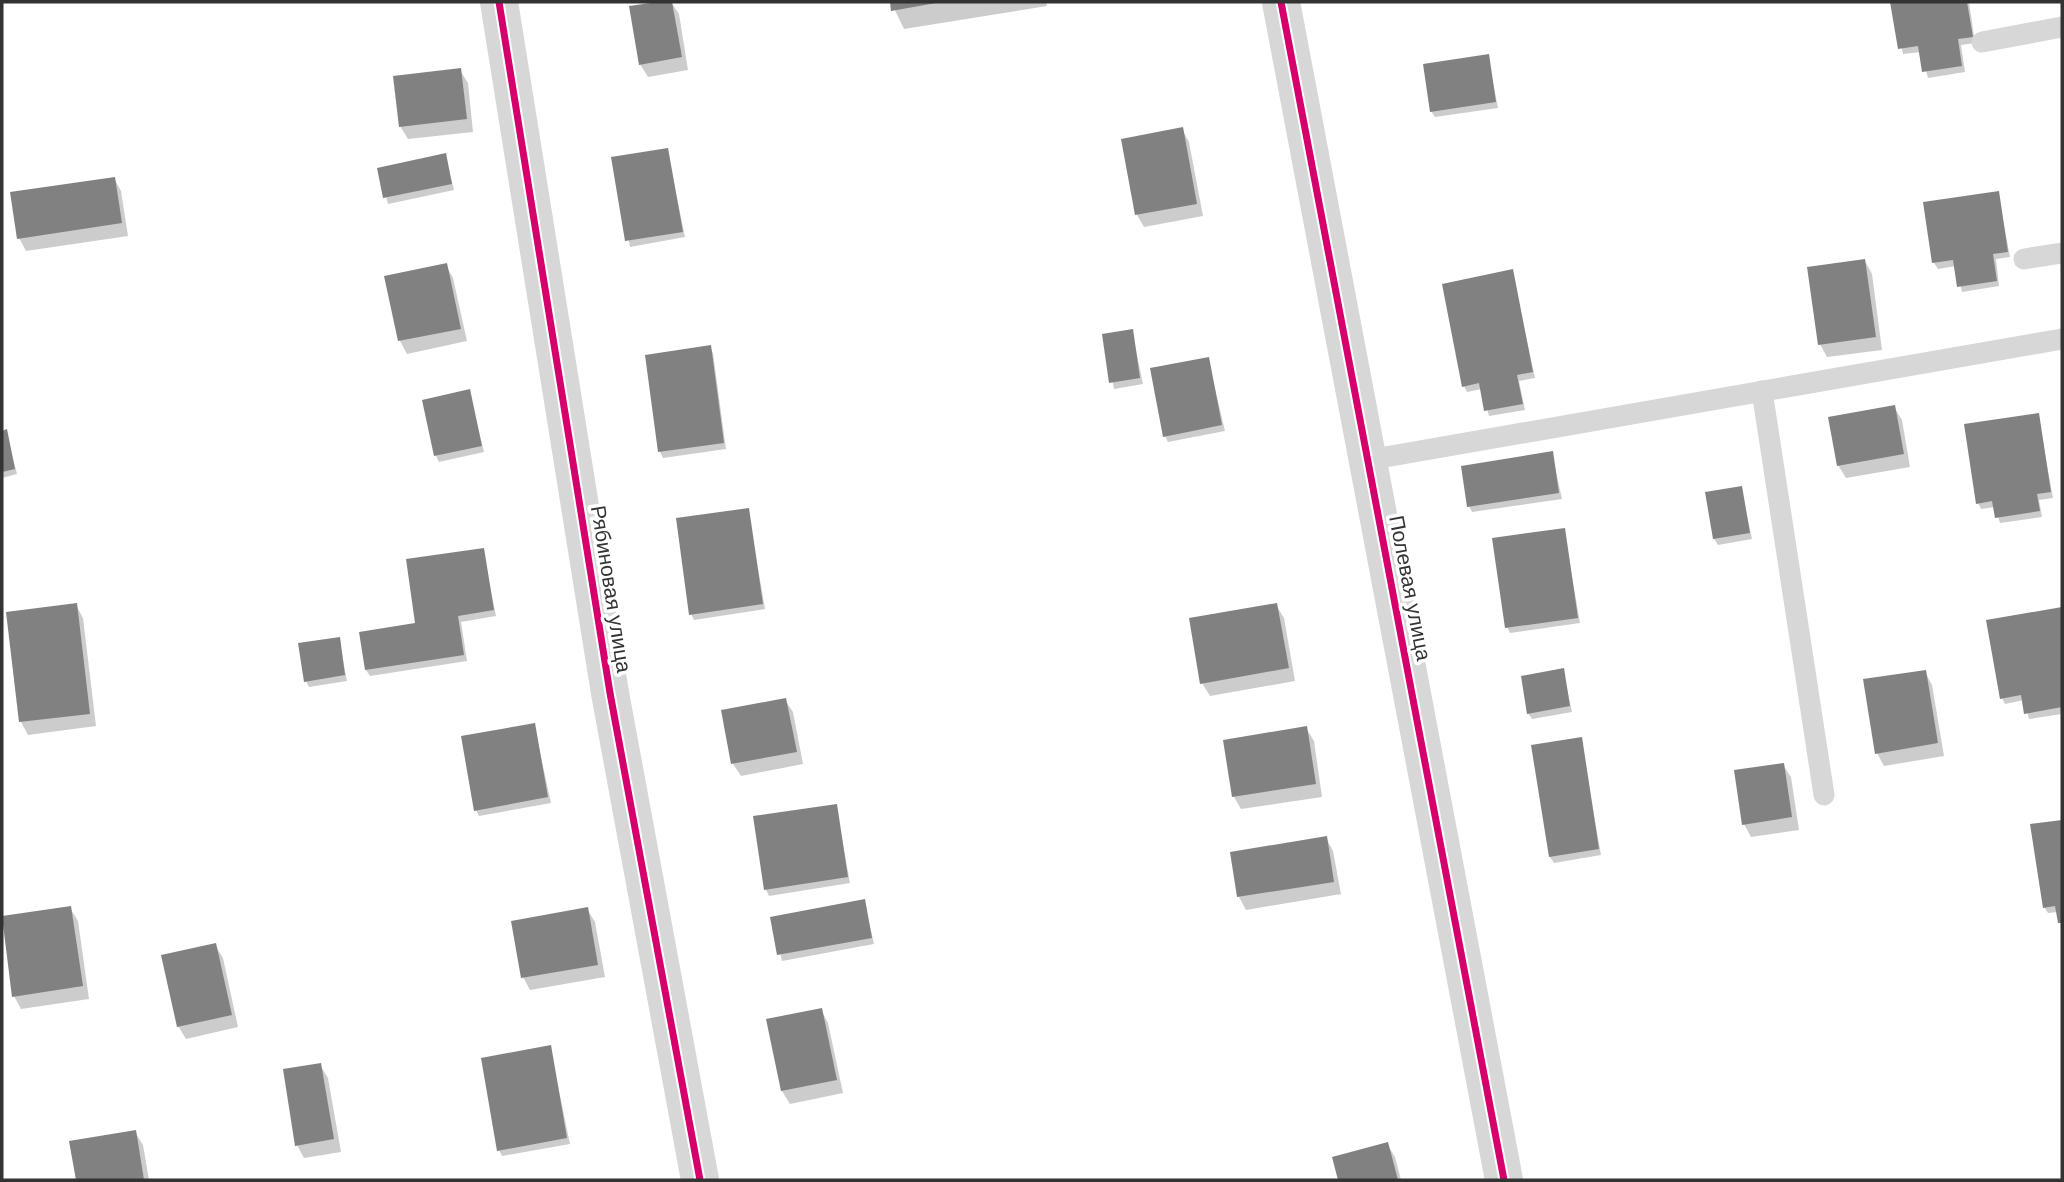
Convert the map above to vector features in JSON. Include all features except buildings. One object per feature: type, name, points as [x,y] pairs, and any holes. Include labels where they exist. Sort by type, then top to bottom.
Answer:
[{"type":"street","name":"Рябиновая улица","points":[[499,2],[610,693],[700,1180]]},
{"type":"street","name":"Полевая улица","points":[[1281,2],[1504,1180]]},
{"type":"lane","points":[[1982,42],[2062,27]]},
{"type":"lane","points":[[2024,259],[2062,253]]},
{"type":"lane","points":[[1368,460],[2062,339]]},
{"type":"lane","points":[[1762,391],[1824,795]]},
{"type":"cycle path","points":[[499,2],[610,693],[700,1180]]},
{"type":"cycle path","points":[[1281,2],[1504,1180]]}]
